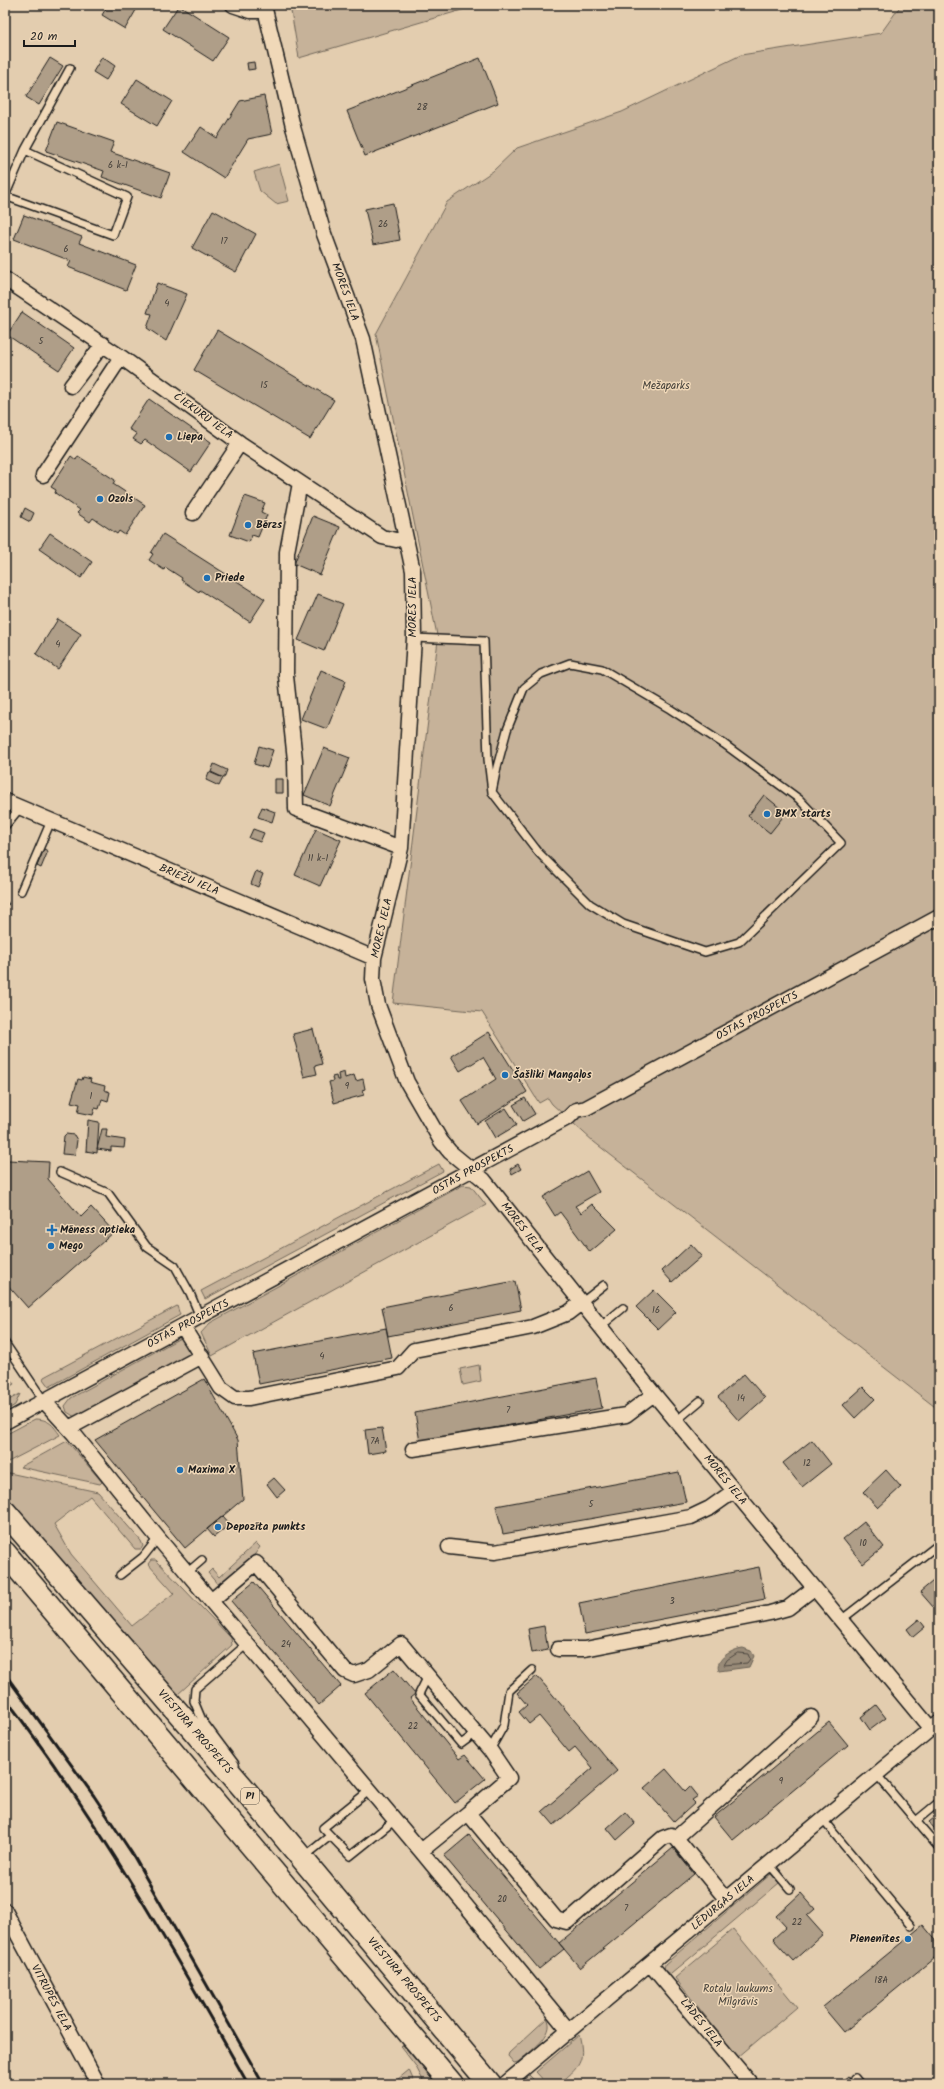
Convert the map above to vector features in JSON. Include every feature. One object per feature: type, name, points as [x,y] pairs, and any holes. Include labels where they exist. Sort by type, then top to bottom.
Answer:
[{"type":"main road","name":"VIESTURA PROSPEKTS","points":[[5,1512],[303,1858],[490,2084]]},
{"type":"main road","points":[[5,1553],[452,2084]]},
{"type":"street","points":[[233,5],[251,11],[265,8]]},
{"type":"street","name":"MORES IELA","points":[[265,8],[293,127],[324,234],[363,339],[413,571],[414,638],[401,848],[374,958],[373,979],[378,1006],[407,1082],[441,1141],[450,1152],[471,1171],[484,1180],[654,1394],[814,1588],[841,1620],[937,1724]]},
{"type":"street","name":"ČIEKURU IELA","points":[[5,279],[122,357],[240,443],[382,537],[396,540],[405,538]]},
{"type":"street","points":[[71,386],[103,344]]},
{"type":"street","points":[[43,474],[122,357]]},
{"type":"street","points":[[193,513],[240,443]]},
{"type":"street","points":[[300,483],[286,552],[286,676],[295,760],[296,809],[401,848]]},
{"type":"street","name":"BRIEŽU IELA","points":[[5,801],[374,958]]},
{"type":"street","name":"OSTAS PROSPEKTS","points":[[5,1422],[471,1171],[569,1117],[576,1110],[586,1108],[939,917]]},
{"type":"street","points":[[183,1327],[221,1388],[234,1398],[249,1398],[398,1368],[414,1350],[533,1327],[568,1313],[581,1303]]},
{"type":"street","points":[[69,1428],[202,1356]]},
{"type":"street","points":[[413,1449],[626,1415],[654,1394]]},
{"type":"street","points":[[44,1401],[69,1428],[158,1538],[212,1600],[569,2031]]},
{"type":"street","points":[[449,1547],[495,1552],[691,1517],[710,1508],[734,1491]]},
{"type":"street","points":[[212,1600],[256,1563],[345,1671],[354,1675],[369,1670],[401,1644],[476,1733],[490,1750],[509,1778],[421,1851]]},
{"type":"street","points":[[558,1649],[585,1648],[770,1613],[788,1608],[814,1588]]},
{"type":"street","points":[[676,1838],[811,1717]]},
{"type":"street","name":"LĒDURGAS IELA","points":[[505,2084],[937,1724]]},
{"type":"street","points":[[468,1813],[556,1919],[567,1922],[663,1838],[671,1835],[676,1838],[727,1900]]},
{"type":"street","name":"VITRUPES IELA","points":[[5,1912],[98,2084]]},
{"type":"street","name":"LĀDES IELA","points":[[650,1964],[751,2084]]},
{"type":"lane","points":[[25,150],[127,197],[113,235],[5,196],[25,150],[70,68]]},
{"type":"lane","points":[[414,638],[484,641],[488,759],[492,792],[539,853],[590,904],[623,924],[705,952],[739,942],[841,843],[799,799],[724,744],[602,669],[570,664],[541,674],[524,688],[507,730],[496,767],[492,792]]},
{"type":"lane","points":[[5,826],[20,808]]},
{"type":"lane","points":[[21,891],[41,841],[51,821]]},
{"type":"lane","points":[[60,1172],[108,1194],[147,1247],[175,1266],[190,1293],[200,1317]]},
{"type":"lane","points":[[581,1303],[604,1285]]},
{"type":"lane","points":[[600,1327],[623,1308]]},
{"type":"lane","points":[[5,1343],[44,1401]]},
{"type":"lane","points":[[676,1421],[700,1401]]},
{"type":"lane","points":[[120,1575],[143,1556],[158,1538]]},
{"type":"lane","points":[[841,1620],[939,1544]]},
{"type":"lane","points":[[188,1572],[202,1560]]},
{"type":"lane","points":[[245,1790],[233,1759],[202,1720],[194,1701],[195,1689],[247,1644]]},
{"type":"lane","points":[[490,1750],[504,1725],[509,1691],[532,1670]]},
{"type":"lane","points":[[428,1676],[419,1694],[461,1744],[476,1733]]},
{"type":"lane","points":[[877,1775],[939,1848]]},
{"type":"lane","points":[[370,1790],[323,1828],[350,1856],[395,1820]]},
{"type":"lane","points":[[916,1820],[939,1802]]},
{"type":"lane","points":[[823,1820],[911,1926]]},
{"type":"lane","points":[[303,1858],[330,1836]]},
{"type":"lane","points":[[770,1864],[790,1889]]},
{"type":"green space","points":[[290,5],[471,5],[472,7],[299,58]]},
{"type":"green space","name":"Mežaparks","points":[[901,5],[939,5],[939,1410],[594,1142],[552,1104],[548,1098],[539,1103],[482,1012],[393,1003],[438,640],[376,334],[447,202],[493,171],[517,148],[622,112],[741,55],[881,33]]},
{"type":"green space","points":[[279,164],[289,201],[276,204],[260,191],[254,172]]},
{"type":"green space","points":[[439,1164],[443,1171],[205,1299],[201,1291]]},
{"type":"green space","points":[[463,1185],[471,1186],[486,1205],[212,1356],[201,1333],[210,1323]]},
{"type":"green space","points":[[177,1306],[180,1315],[49,1387],[43,1379],[44,1377]]},
{"type":"green space","points":[[182,1337],[191,1348],[189,1357],[75,1417],[67,1412],[65,1406],[71,1398]]},
{"type":"green space","points":[[479,1365],[481,1381],[463,1385],[460,1369]]},
{"type":"green space","points":[[5,1373],[14,1384],[5,1389]]},
{"type":"green space","points":[[20,1394],[15,1405],[5,1411],[5,1402]]},
{"type":"green space","points":[[35,1419],[47,1421],[60,1435],[8,1462],[5,1456],[5,1435]]},
{"type":"green space","points":[[67,1441],[102,1482],[100,1484],[20,1467]]},
{"type":"green space","points":[[9,1473],[98,1492],[141,1541],[143,1546],[141,1549],[135,1549],[90,1496],[54,1524],[71,1554],[132,1626],[174,1593],[148,1564],[151,1560],[156,1560],[231,1638],[232,1645],[177,1695],[5,1497],[5,1478]]},
{"type":"green space","points":[[256,1543],[260,1547],[255,1554],[219,1586],[208,1573],[212,1569],[219,1577]]},
{"type":"green space","points":[[771,1874],[779,1883],[671,1974],[664,1970],[665,1964]]},
{"type":"green space","name":"Rotaļu laukums Mīlgrāvis","points":[[733,1929],[797,2007],[738,2057],[675,1978]]},
{"type":"green space","points":[[547,2018],[549,2024],[545,2036],[529,2053],[518,2062],[514,2063],[508,2056],[509,2053]]},
{"type":"green space","points":[[579,2035],[582,2052],[576,2068],[559,2084],[547,2084],[536,2072]]},
{"type":"green space","points":[[403,2045],[436,2084],[425,2084],[415,2065],[401,2047]]},
{"type":"green space","points":[[409,2070],[415,2084],[392,2084]]},
{"type":"green space","points":[[529,2075],[538,2084],[520,2084]]},
{"type":"water","points":[[743,1648],[751,1651],[754,1656],[749,1667],[719,1671],[719,1662],[725,1655],[734,1650]]},
{"type":"building","points":[[108,5],[139,5],[125,29],[102,15]]},
{"type":"building","points":[[179,5],[229,37],[213,61],[163,29]]},
{"type":"building","points":[[102,57],[115,66],[106,80],[93,72]]},
{"type":"building","points":[[50,58],[63,66],[39,105],[26,97]]},
{"type":"building","points":[[480,58],[498,103],[365,156],[347,111]]},
{"type":"building","points":[[254,62],[255,69],[248,70],[247,63]]},
{"type":"building","points":[[137,79],[172,101],[157,126],[121,104]]},
{"type":"building","points":[[264,96],[272,134],[248,139],[224,178],[184,152],[201,127],[217,138],[240,101]]},
{"type":"building","points":[[57,122],[114,142],[110,152],[170,173],[161,198],[102,177],[104,171],[46,151]]},
{"type":"building","points":[[393,203],[400,240],[373,245],[365,209]]},
{"type":"building","points":[[213,210],[256,234],[236,272],[192,248]]},
{"type":"building","points":[[24,215],[82,237],[79,243],[136,265],[126,290],[68,267],[71,261],[14,239]]},
{"type":"building","points":[[157,283],[187,294],[166,341],[147,328],[152,314],[147,313]]},
{"type":"building","points":[[22,312],[74,348],[59,370],[7,335]]},
{"type":"building","points":[[217,330],[334,400],[310,439],[194,370]]},
{"type":"building","name":"Liepa","points":[[149,399],[211,442],[191,472],[145,440],[141,444],[133,439],[137,434],[129,429]]},
{"type":"building","name":"Ozols","points":[[71,456],[76,460],[78,456],[115,480],[113,484],[145,505],[125,535],[119,531],[117,534],[93,518],[90,522],[77,513],[80,510],[55,493],[56,490],[51,487]]},
{"type":"building","name":"Bērzs","points":[[245,496],[265,503],[261,512],[267,515],[258,537],[252,535],[249,542],[230,535]]},
{"type":"building","points":[[25,508],[34,513],[30,522],[21,517]]},
{"type":"building","points":[[313,516],[340,527],[320,575],[294,564]]},
{"type":"building","points":[[50,533],[92,562],[81,578],[39,549]]},
{"type":"building","name":"Priede","points":[[163,534],[265,599],[250,622],[200,590],[199,592],[181,580],[182,578],[165,567],[164,570],[149,560],[153,554],[151,553]]},
{"type":"building","points":[[318,594],[343,604],[324,651],[298,640]]},
{"type":"building","points":[[58,619],[81,634],[58,669],[36,654]]},
{"type":"building","points":[[321,670],[346,681],[327,729],[301,719]]},
{"type":"building","points":[[259,746],[273,750],[267,768],[254,764]]},
{"type":"building","points":[[324,748],[350,758],[330,806],[304,795]]},
{"type":"building","points":[[214,764],[227,770],[224,778],[211,772]]},
{"type":"building","points":[[209,772],[223,778],[219,786],[206,780]]},
{"type":"building","points":[[275,779],[283,779],[283,793],[275,793]]},
{"type":"building","name":"BMX starts","points":[[764,795],[786,813],[770,833],[748,816]]},
{"type":"building","points":[[262,807],[275,812],[272,822],[258,817]]},
{"type":"building","points":[[253,829],[264,833],[260,842],[249,838]]},
{"type":"building","points":[[316,829],[341,840],[320,886],[295,875]]},
{"type":"building","points":[[44,849],[48,851],[41,868],[37,866]]},
{"type":"building","points":[[256,871],[263,874],[258,887],[251,884]]},
{"type":"building","points":[[5,899],[9,904],[5,908]]},
{"type":"building","points":[[313,1029],[322,1064],[315,1066],[317,1074],[304,1077],[293,1034]]},
{"type":"building","name":"Šašliki Mangaļos","points":[[489,1032],[527,1092],[477,1124],[462,1101],[496,1079],[483,1057],[460,1071],[451,1056]]},
{"type":"building","points":[[344,1072],[345,1078],[354,1075],[356,1081],[363,1079],[365,1089],[362,1090],[364,1095],[334,1103],[329,1082],[333,1081],[332,1077],[336,1076],[337,1080],[339,1080],[338,1074]]},
{"type":"building","points":[[83,1077],[91,1079],[90,1082],[105,1086],[104,1090],[110,1092],[108,1101],[102,1099],[99,1109],[95,1108],[93,1115],[78,1112],[80,1104],[71,1102],[78,1079],[82,1080]]},
{"type":"building","points":[[525,1098],[535,1114],[523,1121],[513,1105]]},
{"type":"building","points":[[506,1108],[517,1125],[495,1138],[485,1121]]},
{"type":"building","points":[[88,1120],[99,1122],[97,1153],[86,1151]]},
{"type":"building","points":[[102,1129],[107,1129],[106,1137],[125,1140],[124,1148],[111,1147],[111,1151],[97,1149]]},
{"type":"building","points":[[66,1134],[74,1135],[77,1140],[75,1155],[62,1154],[64,1136]]},
{"type":"building","name":"Mego","points":[[8,1160],[49,1162],[48,1179],[81,1217],[91,1207],[114,1232],[28,1308],[5,1282],[5,1163]]},
{"type":"building","points":[[518,1164],[521,1169],[512,1174],[510,1169]]},
{"type":"building","points":[[587,1171],[599,1192],[575,1206],[581,1213],[592,1204],[617,1229],[590,1252],[560,1212],[555,1216],[543,1197]]},
{"type":"building","points":[[691,1244],[702,1256],[672,1282],[662,1271]]},
{"type":"building","points":[[515,1281],[521,1310],[388,1336],[382,1307]]},
{"type":"building","points":[[654,1290],[676,1312],[658,1329],[636,1307]]},
{"type":"building","points":[[386,1328],[392,1358],[259,1384],[253,1354]]},
{"type":"building","points":[[744,1374],[765,1398],[739,1421],[718,1397]]},
{"type":"building","points":[[596,1378],[602,1408],[420,1442],[415,1413]]},
{"type":"building","name":"Maxima X","points":[[204,1379],[238,1440],[243,1499],[185,1548],[95,1440]]},
{"type":"building","points":[[863,1387],[875,1399],[855,1418],[843,1405]]},
{"type":"building","points":[[382,1428],[386,1451],[368,1454],[365,1430]]},
{"type":"building","points":[[812,1440],[831,1464],[802,1487],[783,1463]]},
{"type":"building","points":[[886,1470],[901,1487],[878,1508],[863,1492]]},
{"type":"building","points":[[679,1472],[686,1502],[503,1534],[496,1506]]},
{"type":"building","points":[[274,1478],[285,1490],[277,1497],[267,1484]]},
{"type":"building","name":"Depozīta punkts","points":[[223,1516],[230,1524],[214,1537],[207,1529]]},
{"type":"building","points":[[864,1522],[884,1547],[863,1564],[843,1539]]},
{"type":"building","points":[[759,1567],[765,1599],[585,1634],[579,1603]]},
{"type":"building","points":[[933,1581],[937,1586],[939,1584],[939,1603],[934,1608],[920,1592]]},
{"type":"building","points":[[254,1582],[341,1686],[319,1705],[231,1601]]},
{"type":"building","points":[[919,1619],[925,1627],[913,1637],[907,1629]]},
{"type":"building","points":[[544,1626],[548,1650],[532,1653],[528,1629]]},
{"type":"building","points":[[394,1669],[415,1694],[410,1698],[459,1759],[465,1755],[485,1779],[455,1803],[365,1693]]},
{"type":"building","points":[[537,1676],[617,1771],[554,1825],[542,1811],[593,1768],[575,1747],[569,1752],[539,1716],[529,1724],[519,1712],[527,1705],[517,1693]]},
{"type":"building","points":[[876,1705],[886,1718],[870,1730],[861,1717]]},
{"type":"building","points":[[829,1722],[848,1745],[733,1840],[714,1817]]},
{"type":"building","points":[[666,1769],[685,1791],[690,1786],[698,1796],[692,1800],[695,1803],[674,1822],[644,1788]]},
{"type":"building","points":[[625,1812],[635,1824],[617,1840],[607,1828]]},
{"type":"building","points":[[939,1814],[939,1834],[929,1822]]},
{"type":"building","points":[[469,1835],[564,1949],[539,1969],[444,1856]]},
{"type":"building","points":[[673,1848],[694,1874],[580,1968],[559,1943]]},
{"type":"building","points":[[801,1893],[815,1909],[807,1916],[823,1934],[793,1961],[773,1939],[786,1927],[776,1916]]},
{"type":"building","points":[[923,1925],[939,1944],[939,1954],[844,2032],[823,2007]]},
{"type":"building","points":[[849,2076],[855,2084],[839,2084]]},
{"type":"building","points":[[907,2079],[911,2084],[900,2084]]},
{"type":"railway","points":[[5,1674],[94,1796],[133,1855],[263,2084]]},
{"type":"railway","points":[[5,1698],[72,1791],[103,1838],[163,1935],[248,2084]]},
{"type":"place","name":"Liepa","points":[[169,437]]},
{"type":"place","name":"Ozols","points":[[100,499]]},
{"type":"place","name":"Bērzs","points":[[248,525]]},
{"type":"place","name":"Priede","points":[[207,578]]},
{"type":"place","name":"BMX starts","points":[[767,814]]},
{"type":"place","name":"Šašliki Mangaļos","points":[[505,1075]]},
{"type":"place","name":"Mēness aptieka","points":[[52,1230]]},
{"type":"place","name":"Mego","points":[[51,1246]]},
{"type":"place","name":"Maxima X","points":[[180,1470]]},
{"type":"place","name":"Depozīta punkts","points":[[218,1527]]},
{"type":"place","name":"Pienenītes","points":[[908,1939]]}]
